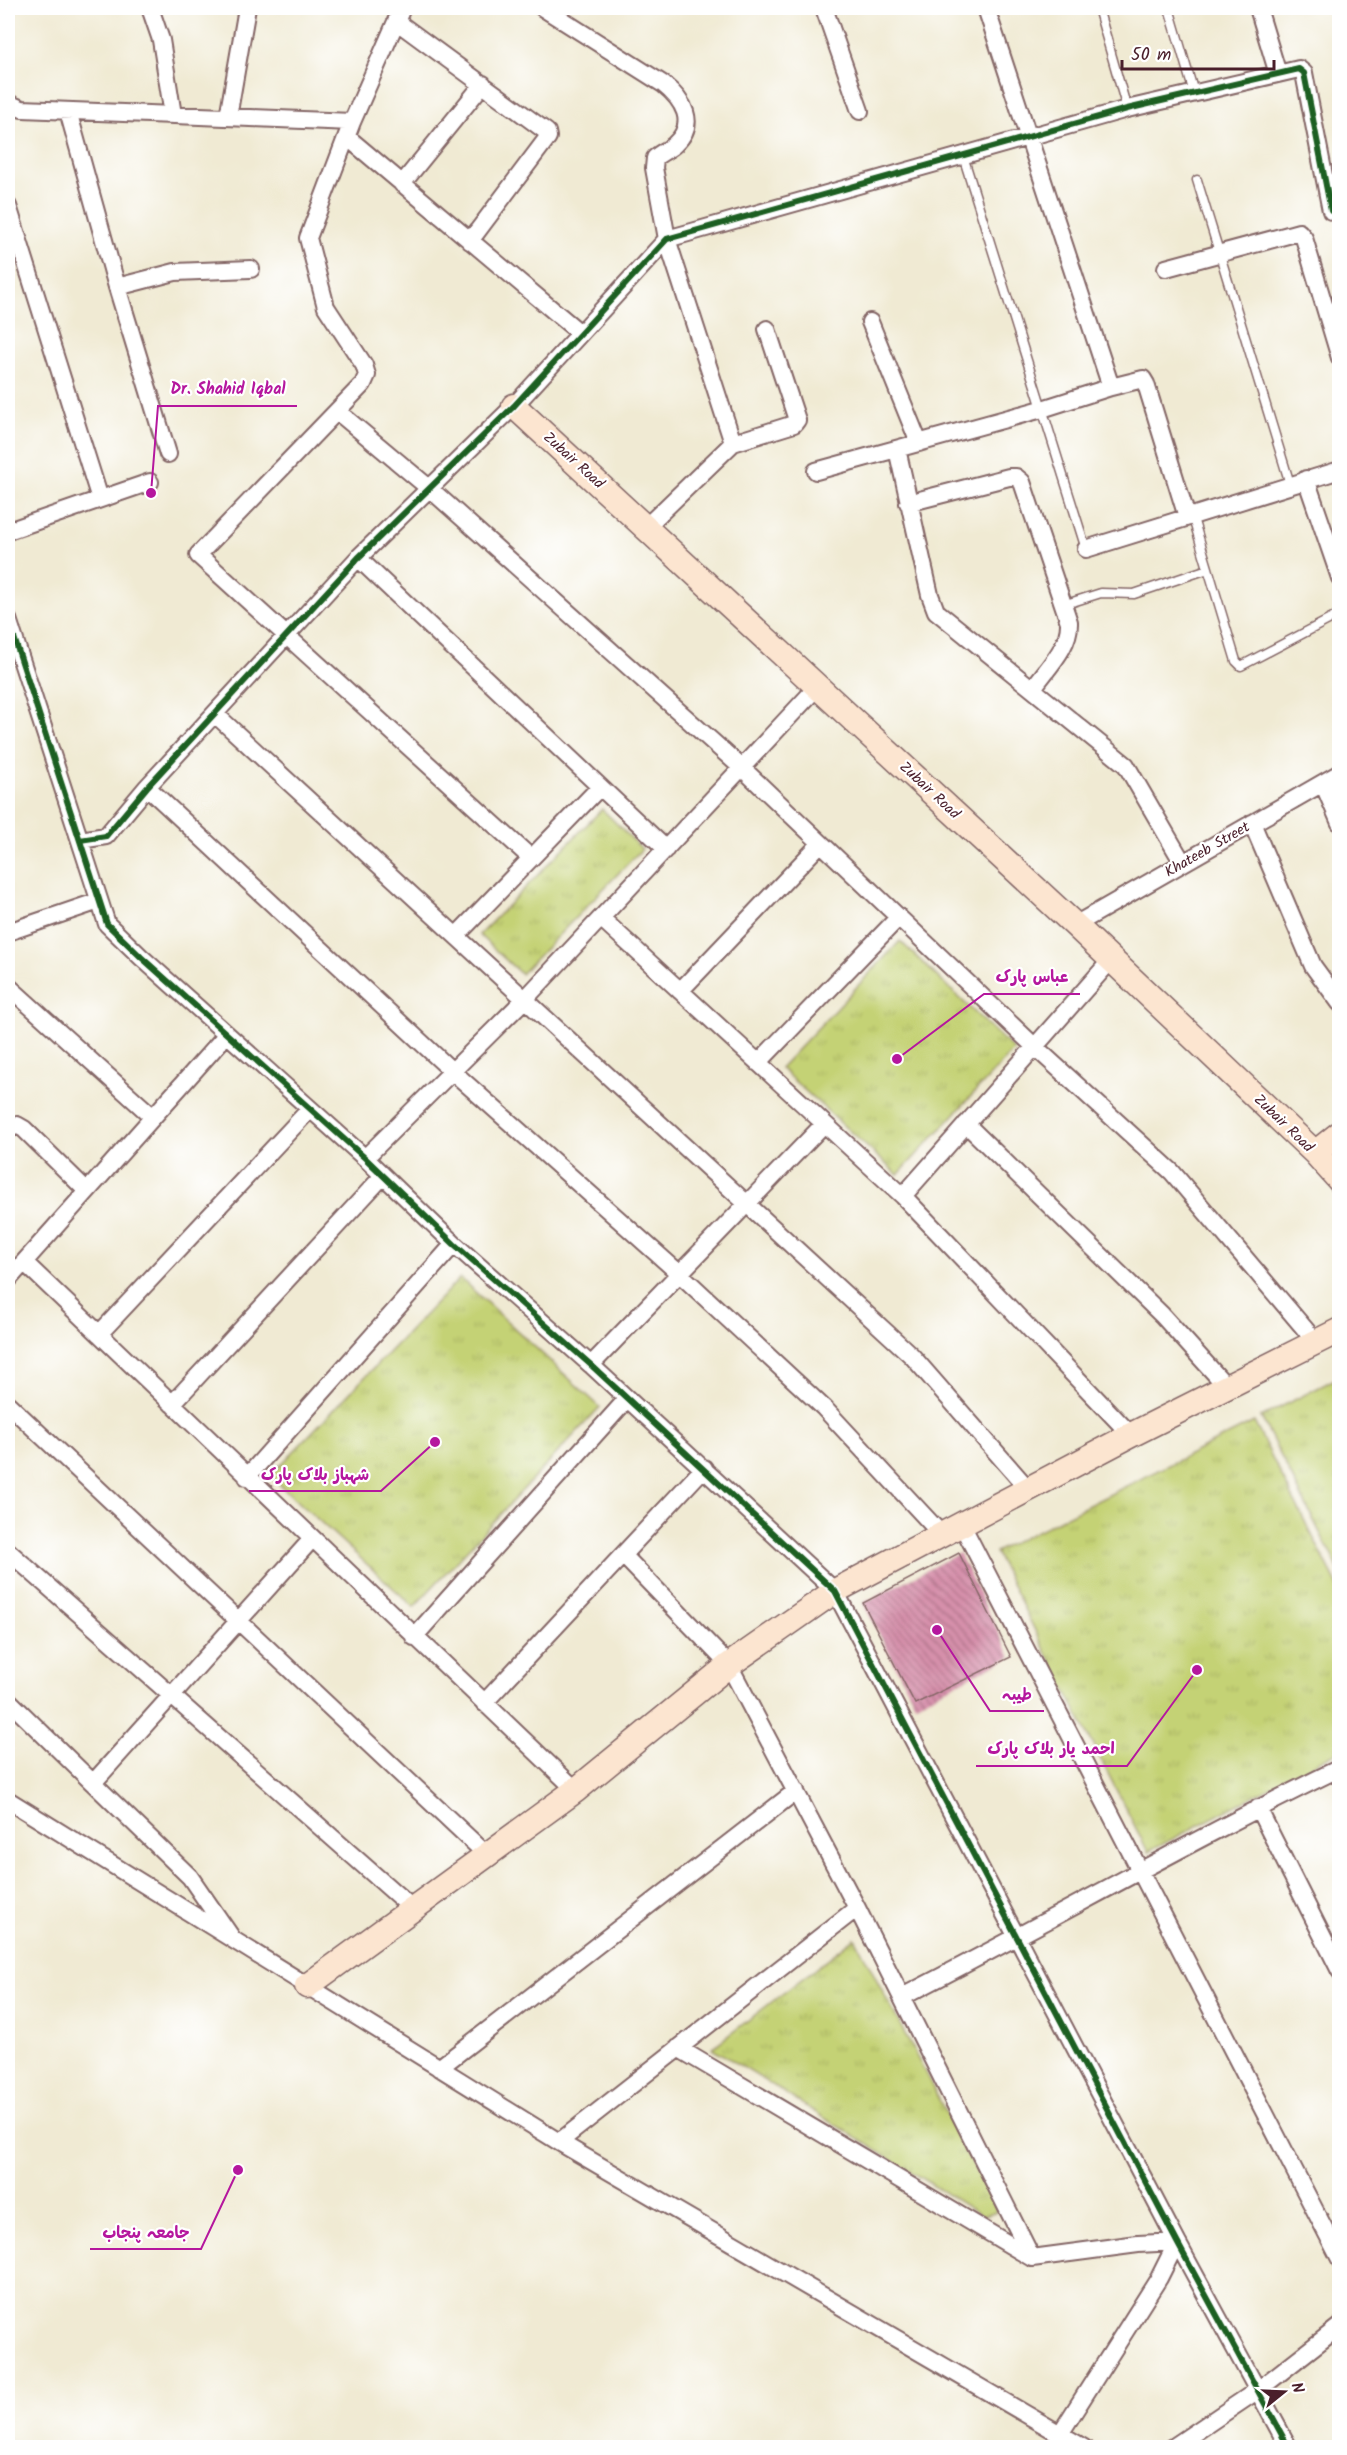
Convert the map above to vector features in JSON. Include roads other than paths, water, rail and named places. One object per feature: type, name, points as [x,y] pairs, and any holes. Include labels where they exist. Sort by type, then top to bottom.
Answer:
[{"type":"street","points":[[150,8],[161,40],[173,115]]},
{"type":"street","points":[[228,117],[247,8]]},
{"type":"street","points":[[543,8],[663,84],[680,98],[688,116],[685,133],[673,146],[655,158],[654,168],[667,239],[733,442]]},
{"type":"street","points":[[824,8],[860,111]]},
{"type":"street","points":[[986,8],[1111,387]]},
{"type":"street","points":[[1258,8],[1278,74]]},
{"type":"street","points":[[470,241],[548,137],[544,128],[483,84],[399,14],[350,129],[308,238],[326,307],[364,365],[367,375],[363,384],[338,412],[198,555],[531,858]]},
{"type":"street","points":[[80,840],[106,836],[147,787],[285,635],[358,558],[514,406],[667,239],[1127,109],[1299,69],[1304,73],[1331,211]]},
{"type":"street","points":[[402,184],[483,84]]},
{"type":"street","points":[[12,109],[228,117],[350,129],[402,184],[580,333]]},
{"type":"street","points":[[68,111],[117,287],[168,454]]},
{"type":"street","points":[[8,206],[100,499]]},
{"type":"street","points":[[1166,268],[1299,232],[1304,238],[1340,358]]},
{"type":"street","points":[[117,287],[175,272],[251,268]]},
{"type":"street","points":[[870,322],[919,442]]},
{"type":"street","points":[[647,526],[733,442],[794,424],[797,420],[767,329]]},
{"type":"street","points":[[816,471],[1143,379],[1190,516]]},
{"type":"street","name":"Zubair Road","points":[[514,406],[647,526],[1112,959],[1315,1153],[1340,1181]]},
{"type":"street","points":[[338,412],[429,488],[742,768],[1035,1047],[1172,1172],[1316,1342]]},
{"type":"street","points":[[897,449],[930,595],[936,611],[945,621],[1034,687],[1126,765],[1184,863]]},
{"type":"street","points":[[1086,549],[1298,481],[1340,470]]},
{"type":"street","points":[[908,503],[1016,477],[1022,482],[1063,605],[1069,634],[1034,687]]},
{"type":"street","points":[[1298,481],[1340,578]]},
{"type":"street","points":[[8,531],[150,482]]},
{"type":"street","points":[[358,558],[666,849]]},
{"type":"street","points":[[8,619],[107,924],[365,1158],[454,1244],[704,1468],[835,1591],[1019,1937],[1177,2242],[1289,2448]]},
{"type":"street","points":[[365,1158],[526,998],[818,686]]},
{"type":"street","points":[[215,714],[526,998],[912,1356],[1029,1490]]},
{"type":"street","name":"Khateeb Street","points":[[1075,925],[1340,773]]},
{"type":"street","points":[[1323,783],[1340,824]]},
{"type":"street","points":[[147,787],[452,1071],[681,1275],[951,1529],[1139,1873],[1340,2259]]},
{"type":"street","points":[[457,935],[600,787]]},
{"type":"street","points":[[1252,823],[1313,966],[1340,1003]]},
{"type":"street","points":[[680,991],[821,843]]},
{"type":"street","points":[[8,932],[99,901]]},
{"type":"street","points":[[758,1063],[899,917]]},
{"type":"street","points":[[602,918],[903,1196],[1131,1435]]},
{"type":"street","points":[[903,1196],[1112,959]]},
{"type":"street","points":[[8,986],[153,1117]]},
{"type":"street","points":[[8,1280],[227,1034]]},
{"type":"street","points":[[99,1334],[310,1109]]},
{"type":"street","points":[[591,1365],[681,1275],[824,1124]]},
{"type":"street","points":[[966,1124],[1162,1314],[1227,1387]]},
{"type":"street","points":[[8,1128],[17,1125],[24,1129],[86,1190]]},
{"type":"street","points":[[1315,1153],[1340,1133]]},
{"type":"street","points":[[172,1404],[383,1176]]},
{"type":"street","points":[[248,1477],[454,1244]]},
{"type":"street","points":[[24,1262],[576,1790]]},
{"type":"street","points":[[307,1986],[576,1790],[729,1665],[835,1591],[1131,1435],[1340,1330]]},
{"type":"street","points":[[414,1637],[627,1399]]},
{"type":"street","points":[[8,1404],[488,1855]]},
{"type":"street","points":[[484,1703],[704,1468]]},
{"type":"street","points":[[93,1783],[312,1539]]},
{"type":"street","points":[[8,1551],[413,1909]]},
{"type":"street","points":[[623,1555],[729,1665],[857,1908],[1032,2258]]},
{"type":"street","points":[[8,1700],[190,1877],[236,1944]]},
{"type":"street","points":[[902,1997],[1019,1937],[1258,1808],[1340,1768]]},
{"type":"street","points":[[438,2068],[796,1791]]},
{"type":"street","points":[[8,1800],[236,1944],[559,2142],[1084,2448]]},
{"type":"street","points":[[1258,1808],[1340,1971]]},
{"type":"street","points":[[559,2142],[857,1908]]},
{"type":"street","points":[[678,2048],[1032,2258],[1138,2244],[1177,2242]]},
{"type":"street","points":[[1060,2434],[1159,2278],[1177,2242]]},
{"type":"street","points":[[1172,2448],[1258,2390],[1340,2326]]},
{"type":"lane","points":[[1098,8],[1127,109]]},
{"type":"lane","points":[[1169,8],[1194,93]]},
{"type":"lane","points":[[963,156],[1086,549]]},
{"type":"lane","points":[[1197,180],[1219,253],[1298,481]]},
{"type":"lane","points":[[1190,516],[1209,569],[1236,662],[1241,666],[1340,614]]},
{"type":"lane","points":[[1063,605],[1101,593],[1134,594],[1209,569]]},
{"type":"place","name":"Dr. Shahid Iqbal","points":[[151,493]]},
{"type":"place","name":"عباس پارک","points":[[897,1059]]},
{"type":"place","name":"شہباز بلاک پارک","points":[[435,1442]]},
{"type":"place","name":"طیبہ","points":[[937,1630]]},
{"type":"place","name":"احمد یار بلاک پارک","points":[[1197,1670]]},
{"type":"place","name":"جامعہ پنجاب","points":[[238,2170]]}]
